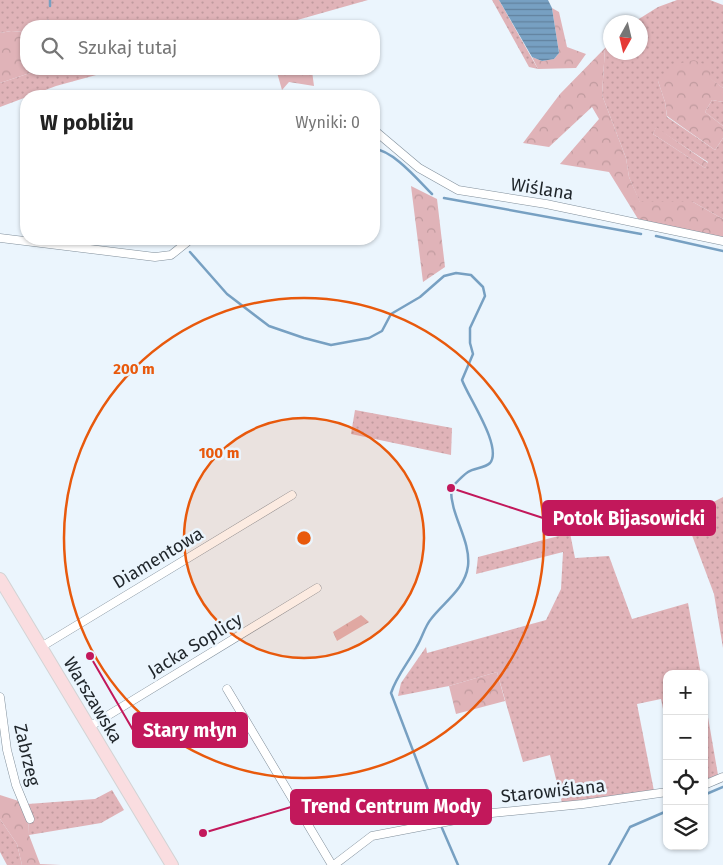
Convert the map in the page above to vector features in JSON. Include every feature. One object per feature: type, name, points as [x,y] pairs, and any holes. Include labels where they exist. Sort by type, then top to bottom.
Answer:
[{"type":"main road","name":"Warszawska","points":[[0,579],[172,865]]},
{"type":"street","name":"Wiślana","points":[[380,135],[424,171],[458,190],[546,204],[723,242]]},
{"type":"street","points":[[0,238],[20,240]]},
{"type":"street","points":[[57,245],[156,257],[171,255],[184,245]]},
{"type":"street","name":"Diamentowa","points":[[41,648],[292,494]]},
{"type":"street","name":"Jacka Soplicy","points":[[89,727],[317,588]]},
{"type":"street","points":[[227,688],[333,865]]},
{"type":"street","name":"Zabrzeg","points":[[0,698],[7,750],[16,785],[30,819]]},
{"type":"street","points":[[708,783],[723,777]]},
{"type":"street","name":"Starowiślana","points":[[333,865],[372,836],[492,813],[583,804],[663,793]]},
{"type":"green space","points":[[0,0],[368,0],[297,20],[20,20],[20,32],[0,33]]},
{"type":"green space","points":[[492,0],[499,0],[538,69],[529,67]]},
{"type":"green space","points":[[677,0],[710,0],[723,5],[723,88],[709,78],[658,81],[665,102],[667,117],[715,150],[723,138],[723,219],[693,202],[640,203],[629,177],[626,158],[602,95],[604,60],[648,60],[648,15],[645,15],[658,7]],"holes":[[[656,128],[708,162],[705,168],[653,134]]]},
{"type":"green space","points":[[552,8],[559,12],[567,47],[586,54],[576,68],[538,69],[532,57],[542,61],[554,59],[559,53]]},
{"type":"green space","points":[[20,32],[20,75],[24,75],[0,83],[0,33]]},
{"type":"green space","points":[[603,50],[602,95],[626,158],[629,177],[640,202],[693,202],[723,219],[723,238],[638,219],[609,172],[560,164],[599,119],[592,107],[549,147],[523,143],[560,94]]},
{"type":"green space","points":[[694,60],[711,67],[710,78],[723,88],[723,102],[712,100],[705,112],[723,126],[723,138],[715,150],[667,116],[665,102],[658,81],[673,65]]},
{"type":"green space","points":[[24,75],[96,75],[45,90],[20,90],[20,100],[0,107],[0,83]]},
{"type":"green space","points":[[278,75],[313,75],[314,86],[289,82],[282,90]]},
{"type":"green space","points":[[712,100],[723,102],[723,126],[705,112]]},
{"type":"green space","points":[[656,127],[708,163],[705,168],[653,134]]},
{"type":"green space","points":[[411,186],[437,199],[445,267],[423,282]]},
{"type":"green space","points":[[355,410],[452,428],[451,455],[351,434]]},
{"type":"green space","points":[[723,497],[723,648],[714,594],[687,522],[696,511]]},
{"type":"green space","points":[[570,533],[575,558],[609,556],[632,619],[688,603],[700,670],[663,670],[663,709],[661,699],[637,704],[654,791],[562,803],[550,755],[523,762],[497,672],[449,686],[398,696],[401,683],[426,647],[427,653],[546,620],[561,589],[563,552],[476,574],[478,557]]},
{"type":"green space","points":[[361,615],[369,622],[337,641],[333,632]]},
{"type":"green space","points":[[497,672],[505,701],[456,714],[449,686]]},
{"type":"green space","points":[[708,717],[718,775],[708,779]]},
{"type":"green space","points":[[112,790],[124,810],[101,823],[29,835],[28,804],[95,799]]},
{"type":"green space","points":[[0,795],[28,804],[29,835],[40,864],[61,865],[22,865],[17,844],[0,819]]},
{"type":"green space","points":[[0,819],[17,844],[22,865],[7,865],[0,852]]},
{"type":"water","points":[[499,0],[548,0],[552,8],[559,53],[554,59],[542,61],[532,57]]},
{"type":"waterway","points":[[50,0],[50,6]]},
{"type":"waterway","points":[[380,151],[397,160],[432,194]]},
{"type":"waterway","points":[[444,198],[641,234]]},
{"type":"waterway","points":[[656,236],[723,251]]},
{"type":"waterway","points":[[190,252],[227,294],[269,326],[331,345],[369,338],[382,331],[391,314],[420,297],[444,276],[456,273],[471,275],[483,287],[485,296],[470,328],[470,343],[473,354],[462,380],[488,434],[493,456],[490,463],[468,472],[451,488],[454,508],[468,556],[466,574],[463,582],[453,595],[429,622],[414,652],[396,680],[391,693],[438,816]]},
{"type":"waterway","points":[[708,793],[723,787]]},
{"type":"waterway","points":[[609,865],[630,827],[663,813]]},
{"type":"waterway","points":[[442,828],[458,865]]},
{"type":"place","name":"Potok Bijasowicki","points":[[451,488]]},
{"type":"place","name":"Stary młyn","points":[[90,656]]},
{"type":"place","name":"Trend Centrum Mody","points":[[203,833]]}]
